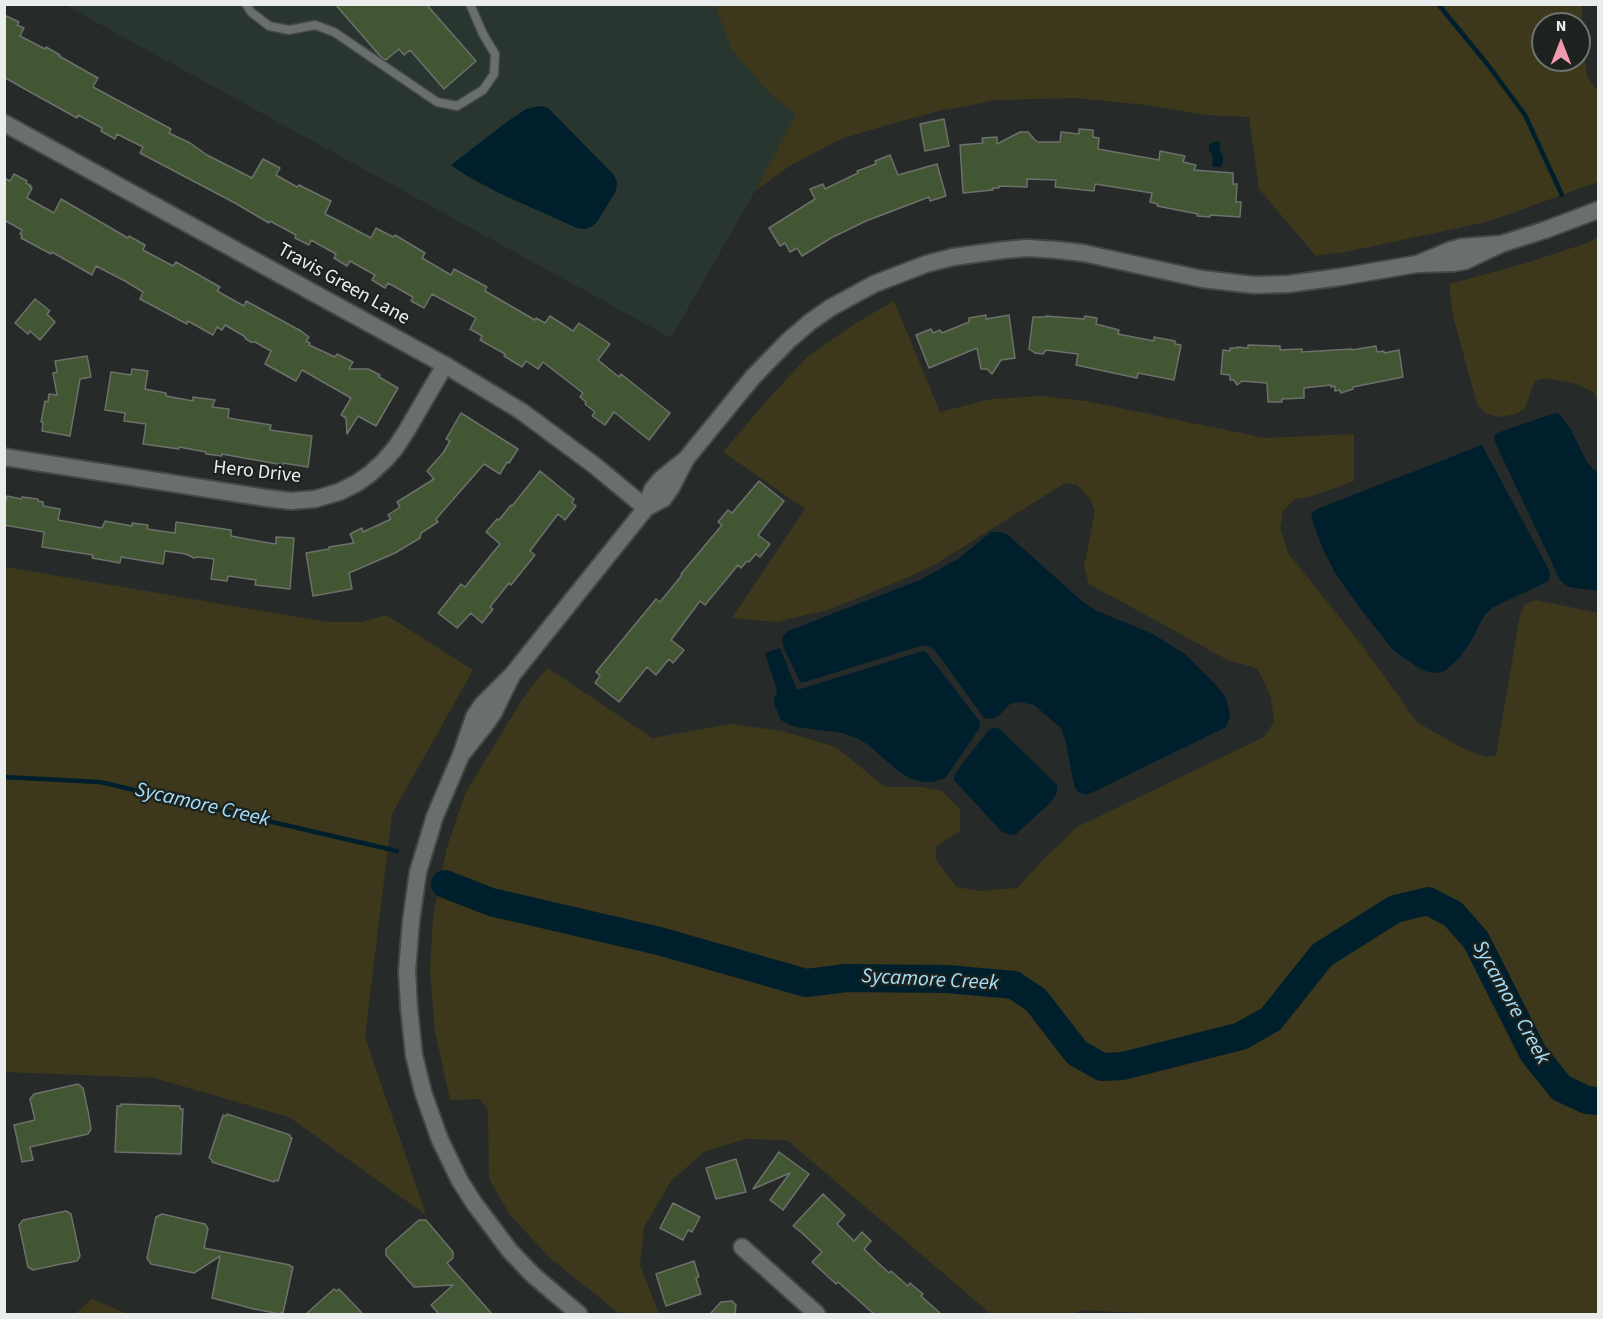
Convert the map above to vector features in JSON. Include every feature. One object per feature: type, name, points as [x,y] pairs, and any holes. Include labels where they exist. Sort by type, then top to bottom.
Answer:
[{"type":"street","name":"Travis Green Lane","points":[[4,123],[445,366],[521,411],[553,433],[646,508]]},
{"type":"street","points":[[579,1314],[532,1275],[510,1251],[474,1203],[440,1140],[423,1092],[414,1055],[407,989],[408,946],[418,872],[432,825],[461,755],[486,725],[512,675],[646,508],[663,499],[686,459],[753,377],[788,341],[830,308],[874,284],[926,264],[953,257],[1027,248],[1057,250],[1083,253],[1202,279],[1254,285],[1310,282],[1417,264],[1465,261],[1501,244],[1599,210]]},
{"type":"street","name":"Hero Drive","points":[[4,456],[266,498],[291,501],[315,499],[339,492],[357,483],[385,460],[407,430],[445,366]]},
{"type":"street","points":[[742,1247],[818,1314]]},
{"type":"lane","points":[[246,4],[251,12],[269,26],[290,30],[315,25],[334,32],[437,102],[457,106],[483,90],[494,74],[495,54],[470,4]]},
{"type":"shaded area","points":[[717,4],[1583,5],[1582,12],[1531,12],[1531,72],[1587,72],[1598,92],[1598,182],[1487,222],[1316,256],[1259,189],[1249,117],[1206,115],[1146,105],[1075,98],[997,100],[939,111],[887,125],[841,139],[791,165],[755,191],[796,114],[769,93],[731,48],[716,7]]},
{"type":"shaded area","points":[[65,5],[855,5],[755,191],[671,338]]},
{"type":"shaded area","points":[[1598,237],[1598,400],[1593,392],[1577,384],[1545,378],[1535,381],[1525,408],[1517,414],[1498,417],[1485,413],[1477,404],[1453,316],[1449,284],[1523,264],[1587,243]]},
{"type":"shaded area","points":[[894,301],[940,412],[991,399],[1041,396],[1086,401],[1265,438],[1354,434],[1354,481],[1312,496],[1295,499],[1283,511],[1280,528],[1288,553],[1361,644],[1417,722],[1462,748],[1485,757],[1496,756],[1520,615],[1525,604],[1536,600],[1598,613],[1598,1314],[1157,1314],[1083,1310],[1072,1314],[991,1314],[787,1140],[745,1139],[704,1152],[671,1181],[644,1227],[640,1265],[659,1314],[620,1314],[551,1259],[510,1215],[489,1179],[488,1109],[479,1099],[450,1100],[435,1032],[430,971],[433,917],[447,847],[465,794],[521,701],[548,668],[652,738],[732,724],[782,731],[836,747],[885,787],[922,787],[942,791],[960,809],[960,831],[936,847],[936,860],[957,887],[979,891],[1017,888],[1077,827],[1264,737],[1274,722],[1271,697],[1258,669],[1226,659],[1089,584],[1084,567],[1095,511],[1090,499],[1077,485],[1065,483],[934,565],[828,610],[776,622],[732,618],[805,509],[723,452],[807,357],[856,323]]},
{"type":"shaded area","points":[[5,567],[328,622],[361,622],[386,615],[473,670],[392,814],[365,1037],[426,1215],[289,1117],[154,1078],[5,1072]]},
{"type":"shaded area","points":[[92,1299],[128,1314],[75,1314]]},
{"type":"water","points":[[542,106],[548,108],[614,175],[617,182],[616,191],[597,222],[591,227],[577,228],[501,194],[451,165],[526,109]]},
{"type":"water","points":[[1216,141],[1220,143],[1223,157],[1220,167],[1213,167],[1212,154],[1209,150],[1209,144]]},
{"type":"water","points":[[1556,413],[1561,415],[1572,432],[1587,462],[1598,472],[1598,591],[1569,587],[1560,580],[1495,442],[1494,436],[1497,433]]},
{"type":"water","points":[[1482,445],[1549,570],[1550,576],[1545,583],[1493,607],[1484,616],[1459,658],[1445,671],[1428,672],[1393,650],[1359,607],[1335,573],[1311,517],[1317,509]]},
{"type":"water","points":[[991,532],[1008,535],[1083,602],[1097,611],[1153,634],[1185,654],[1225,696],[1230,717],[1226,727],[1089,794],[1084,794],[1078,792],[1074,786],[1061,728],[1034,705],[1020,702],[1010,704],[998,716],[991,719],[984,718],[934,649],[927,646],[920,646],[800,682],[783,646],[782,638],[788,631],[920,580],[958,559]]},
{"type":"water","points":[[780,648],[797,690],[923,651],[926,652],[978,719],[979,729],[946,777],[934,782],[911,779],[856,738],[842,733],[796,727],[781,720],[774,704],[777,692],[765,653]]},
{"type":"water","points":[[993,728],[1001,730],[1057,785],[1057,791],[1050,803],[1016,834],[1012,835],[1002,832],[954,780],[962,764]]},
{"type":"building","points":[[335,4],[426,4],[476,61],[444,89],[410,50],[404,55],[399,49],[386,60],[381,57]]},
{"type":"building","points":[[4,15],[19,22],[17,25],[24,28],[20,36],[45,49],[46,47],[98,78],[93,87],[171,129],[169,133],[190,143],[207,155],[252,178],[263,159],[280,168],[276,175],[297,187],[299,185],[331,201],[325,214],[371,238],[376,228],[393,237],[395,235],[425,253],[422,258],[451,275],[454,269],[487,287],[485,291],[535,320],[536,318],[545,323],[550,316],[573,331],[579,323],[610,344],[598,360],[619,377],[621,374],[670,413],[649,440],[614,412],[605,425],[592,416],[595,412],[580,397],[583,393],[543,362],[538,369],[526,361],[522,367],[480,340],[482,336],[470,329],[476,318],[432,294],[424,308],[411,301],[413,297],[388,283],[385,288],[372,280],[375,275],[350,261],[347,266],[334,258],[336,254],[311,240],[309,245],[295,238],[296,235],[270,221],[269,223],[140,153],[143,147],[117,134],[115,139],[101,131],[102,128],[78,115],[77,118],[4,77]]},
{"type":"building","points":[[944,119],[949,146],[925,151],[920,124]]},
{"type":"building","points":[[1079,129],[1093,130],[1093,137],[1099,138],[1098,149],[1159,160],[1160,151],[1185,156],[1183,162],[1196,165],[1194,170],[1233,173],[1233,184],[1237,184],[1236,202],[1241,202],[1240,217],[1197,216],[1198,214],[1157,206],[1158,204],[1150,202],[1152,193],[1095,184],[1094,191],[1055,187],[1056,180],[1027,179],[1027,187],[999,186],[999,188],[992,188],[993,190],[963,193],[960,145],[983,143],[982,138],[997,137],[997,144],[1020,132],[1028,132],[1038,142],[1060,142],[1061,132],[1079,134]]},
{"type":"building","points":[[890,155],[898,175],[937,164],[946,196],[930,201],[929,197],[866,221],[831,238],[802,256],[797,248],[790,252],[785,243],[780,246],[769,228],[815,199],[810,189],[823,184],[825,189]]},
{"type":"building","points":[[14,174],[31,186],[27,198],[54,213],[61,199],[128,238],[129,236],[145,245],[143,250],[173,266],[176,262],[220,287],[217,291],[244,306],[246,301],[301,331],[309,337],[306,341],[310,343],[309,345],[335,357],[337,354],[353,362],[349,369],[368,369],[380,375],[379,377],[398,388],[376,426],[358,416],[347,434],[346,418],[341,415],[351,398],[302,370],[296,381],[265,364],[271,351],[251,342],[225,325],[222,330],[217,327],[213,335],[188,321],[187,324],[140,299],[143,292],[125,281],[96,266],[92,275],[52,252],[51,254],[21,238],[22,230],[4,220],[4,178],[10,181]]},
{"type":"building","points":[[35,299],[50,311],[47,314],[55,322],[40,340],[30,331],[28,334],[15,323]]},
{"type":"building","points":[[986,315],[986,319],[1009,315],[1015,358],[1001,360],[992,374],[987,369],[981,369],[977,348],[929,368],[916,335],[931,329],[933,333],[940,330],[942,333],[969,322],[969,318]]},
{"type":"building","points":[[1033,317],[1097,318],[1096,324],[1119,330],[1118,334],[1154,341],[1154,337],[1175,341],[1175,344],[1181,345],[1174,380],[1138,373],[1137,378],[1076,365],[1078,354],[1046,350],[1043,354],[1035,353],[1029,349]]},
{"type":"building","points":[[1248,345],[1280,346],[1280,350],[1302,349],[1302,352],[1352,350],[1376,346],[1377,352],[1399,350],[1403,377],[1353,387],[1341,393],[1340,390],[1335,391],[1335,386],[1331,387],[1331,385],[1304,388],[1304,398],[1268,402],[1267,383],[1242,381],[1237,385],[1234,380],[1230,380],[1230,375],[1221,374],[1223,350],[1230,351],[1230,348],[1237,347],[1248,348]]},
{"type":"building","points":[[87,356],[91,377],[80,379],[70,436],[42,431],[43,422],[41,422],[45,401],[48,402],[49,394],[57,395],[53,373],[57,372],[55,361]]},
{"type":"building","points":[[132,369],[148,371],[145,389],[193,401],[193,397],[215,400],[212,407],[229,409],[228,418],[271,425],[270,430],[312,436],[308,467],[222,454],[222,456],[206,454],[206,452],[179,447],[179,449],[143,444],[146,424],[124,421],[125,413],[105,410],[111,372],[131,375]]},
{"type":"building","points":[[461,413],[518,449],[509,463],[507,462],[500,474],[484,464],[436,519],[438,522],[421,533],[420,538],[395,553],[349,573],[352,589],[313,596],[306,553],[354,543],[350,534],[362,528],[363,532],[391,519],[388,515],[400,507],[397,502],[434,479],[427,471],[443,453],[450,441],[446,439]]},
{"type":"building","points":[[540,471],[574,499],[572,503],[576,506],[565,520],[558,514],[530,551],[535,555],[490,607],[493,609],[482,623],[471,613],[457,628],[438,613],[461,584],[465,587],[500,544],[486,532],[512,506]]},
{"type":"building","points":[[759,481],[784,501],[758,535],[770,544],[760,557],[756,554],[741,568],[738,565],[705,605],[700,601],[671,640],[684,650],[673,663],[669,659],[656,675],[647,667],[619,702],[595,683],[600,676],[596,672],[656,599],[660,602],[682,575],[722,525],[718,522],[728,510],[732,513]]},
{"type":"building","points":[[7,496],[38,499],[43,502],[43,506],[60,509],[58,520],[102,528],[105,521],[132,526],[132,523],[148,525],[147,529],[175,533],[176,522],[231,530],[231,536],[276,544],[276,537],[294,538],[290,589],[255,585],[256,580],[228,576],[227,581],[211,579],[214,559],[194,558],[186,554],[165,551],[163,564],[121,557],[120,563],[92,558],[93,555],[42,547],[44,532],[4,525]]},
{"type":"building","points":[[78,1084],[83,1088],[88,1111],[91,1129],[88,1134],[30,1147],[33,1160],[22,1162],[14,1125],[35,1120],[30,1099],[34,1094]]},
{"type":"building","points":[[121,1104],[180,1106],[180,1109],[183,1109],[181,1154],[115,1152],[117,1106]]},
{"type":"building","points":[[227,1114],[290,1135],[292,1138],[278,1181],[274,1182],[212,1162],[209,1158],[223,1115]]},
{"type":"building","points":[[779,1152],[809,1174],[783,1210],[770,1200],[790,1173],[753,1189]]},
{"type":"building","points":[[736,1159],[746,1192],[716,1199],[706,1168]]},
{"type":"building","points":[[823,1194],[845,1215],[837,1224],[854,1241],[862,1232],[871,1241],[864,1249],[889,1273],[891,1271],[908,1286],[910,1283],[941,1314],[874,1314],[812,1262],[822,1252],[793,1226]]},
{"type":"building","points":[[673,1203],[700,1217],[692,1232],[688,1230],[683,1240],[660,1228]]},
{"type":"building","points":[[66,1211],[71,1214],[80,1256],[77,1261],[33,1270],[28,1267],[19,1225],[23,1220]]},
{"type":"building","points":[[162,1214],[205,1224],[208,1229],[204,1248],[293,1267],[283,1313],[254,1309],[212,1298],[220,1256],[194,1273],[151,1264],[147,1258],[156,1217]]},
{"type":"building","points":[[419,1220],[426,1220],[453,1252],[453,1258],[447,1263],[492,1314],[439,1314],[431,1305],[453,1285],[414,1287],[386,1255],[386,1249]]},
{"type":"building","points":[[694,1261],[701,1294],[666,1306],[656,1274]]},
{"type":"building","points":[[334,1289],[337,1291],[339,1289],[363,1314],[306,1314]]},
{"type":"building","points":[[732,1301],[736,1305],[735,1314],[710,1314],[721,1302]]},
{"type":"waterway","points":[[1438,4],[1525,115],[1562,195]]},
{"type":"waterway","name":"Sycamore Creek","points":[[4,777],[100,782],[397,851]]},
{"type":"waterway","name":"Sycamore Creek","points":[[445,884],[491,902],[659,941],[806,983],[846,978],[947,979],[1014,985],[1036,1000],[1077,1053],[1102,1067],[1123,1066],[1241,1036],[1271,1019],[1322,955],[1395,909],[1428,901],[1453,914],[1476,940],[1533,1053],[1561,1088],[1587,1100],[1598,1101]]}]
